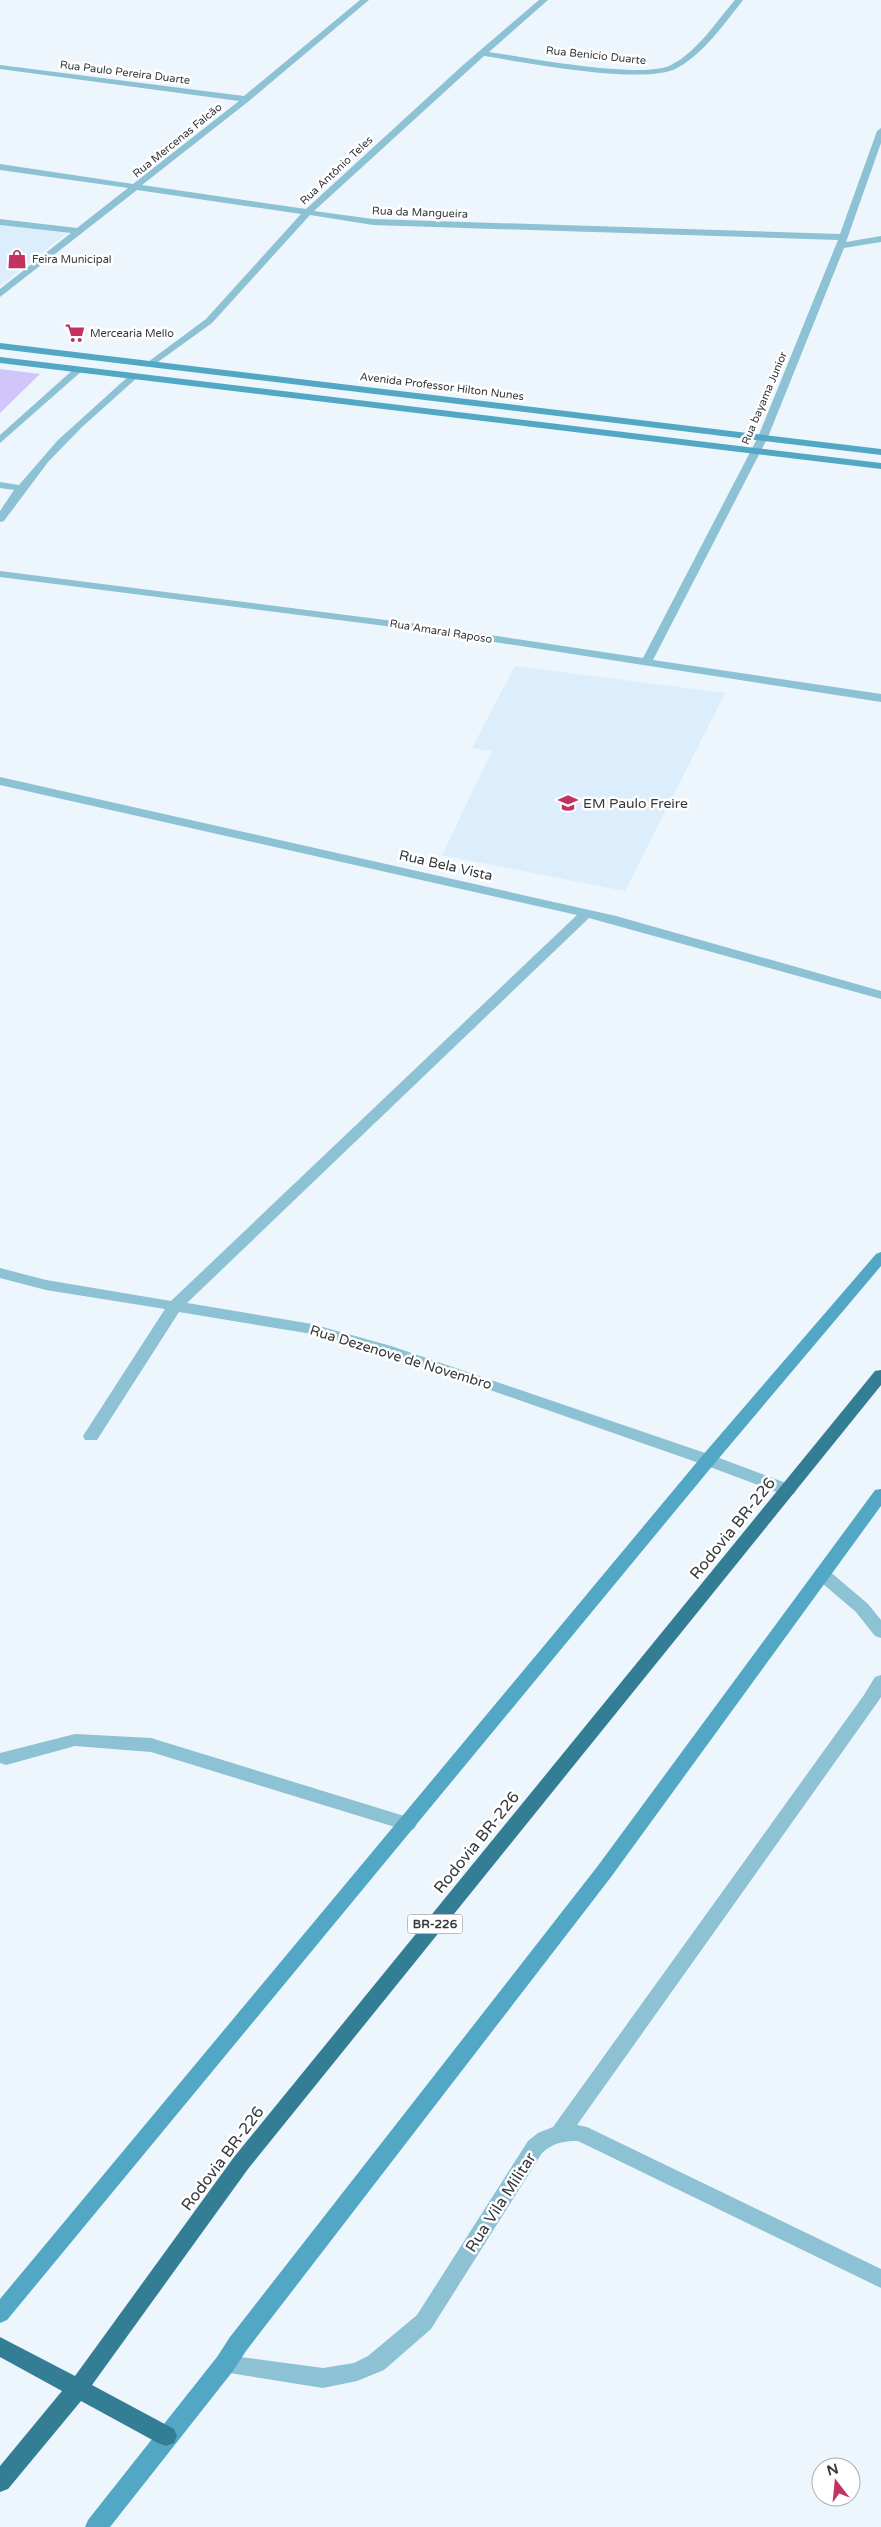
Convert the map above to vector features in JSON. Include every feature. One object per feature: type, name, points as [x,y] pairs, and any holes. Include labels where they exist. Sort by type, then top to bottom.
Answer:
[{"type":"highway","name":"Rodovia BR-226","points":[[0,2482],[78,2388],[241,2163],[881,1375]]},
{"type":"highway","points":[[0,2346],[166,2436]]},
{"type":"street","name":"Rua Mercenas Falcão","points":[[0,294],[77,231],[246,99],[365,0]]},
{"type":"street","name":"Rua Antônio Teles","points":[[151,364],[209,321],[309,212],[482,53],[544,0]]},
{"type":"street","name":"Rua Benicio Duarte","points":[[482,53],[628,72],[667,70],[684,59],[739,0]]},
{"type":"street","name":"Rua Paulo Pereira Duarte","points":[[0,67],[246,99]]},
{"type":"street","name":"Rua bayama Junior","points":[[646,663],[763,437],[842,241],[881,131]]},
{"type":"street","name":"Rua da Mangueira","points":[[0,167],[372,222],[842,241],[881,239]]},
{"type":"street","points":[[0,222],[77,231]]},
{"type":"street","name":"Avenida Professor Hilton Nunes","points":[[0,346],[881,452]]},
{"type":"street","points":[[0,440],[11,428],[92,358]]},
{"type":"street","name":"Avenida Professor Hilton Nunes","points":[[0,360],[881,466]]},
{"type":"street","points":[[0,519],[19,488],[79,423],[151,364]]},
{"type":"street","points":[[0,427],[11,428]]},
{"type":"street","points":[[0,485],[19,488]]},
{"type":"street","name":"Rua Amaral Raposo","points":[[0,574],[417,627],[881,698]]},
{"type":"street","name":"Rua Bela Vista","points":[[0,781],[587,913],[881,995]]},
{"type":"street","points":[[91,1436],[174,1307],[587,913]]},
{"type":"street","points":[[0,2314],[708,1460],[881,1257]]},
{"type":"street","name":"Rua Dezenove de Novembro","points":[[0,1273],[46,1285],[312,1329],[386,1349],[708,1460],[788,1490]]},
{"type":"street","points":[[96,2527],[166,2436],[225,2364],[238,2344],[604,1872],[881,1494]]},
{"type":"street","points":[[822,1574],[862,1608],[881,1632]]},
{"type":"street","points":[[560,2133],[866,1707],[881,1681]]},
{"type":"street","points":[[6,1758],[75,1740],[151,1744],[408,1824]]},
{"type":"street","points":[[560,2133],[580,2133],[881,2279]]},
{"type":"street","name":"Rua Vila Militar","points":[[225,2364],[323,2378],[357,2372],[376,2363],[424,2322],[535,2147],[543,2138],[560,2133]]},
{"type":"shaded area","name":"Feira Municipal","points":[[0,225],[67,233],[0,286]]},
{"type":"shaded area","points":[[0,369],[40,374],[0,413]]},
{"type":"shaded area","name":"EM Paulo Freire","points":[[515,666],[725,693],[625,891],[442,855],[492,751],[472,748]]},
{"type":"place","name":"Feira Municipal","points":[[17,259]]},
{"type":"place","name":"Mercearia Mello","points":[[75,333]]},
{"type":"place","name":"EM Paulo Freire","points":[[568,803]]}]
